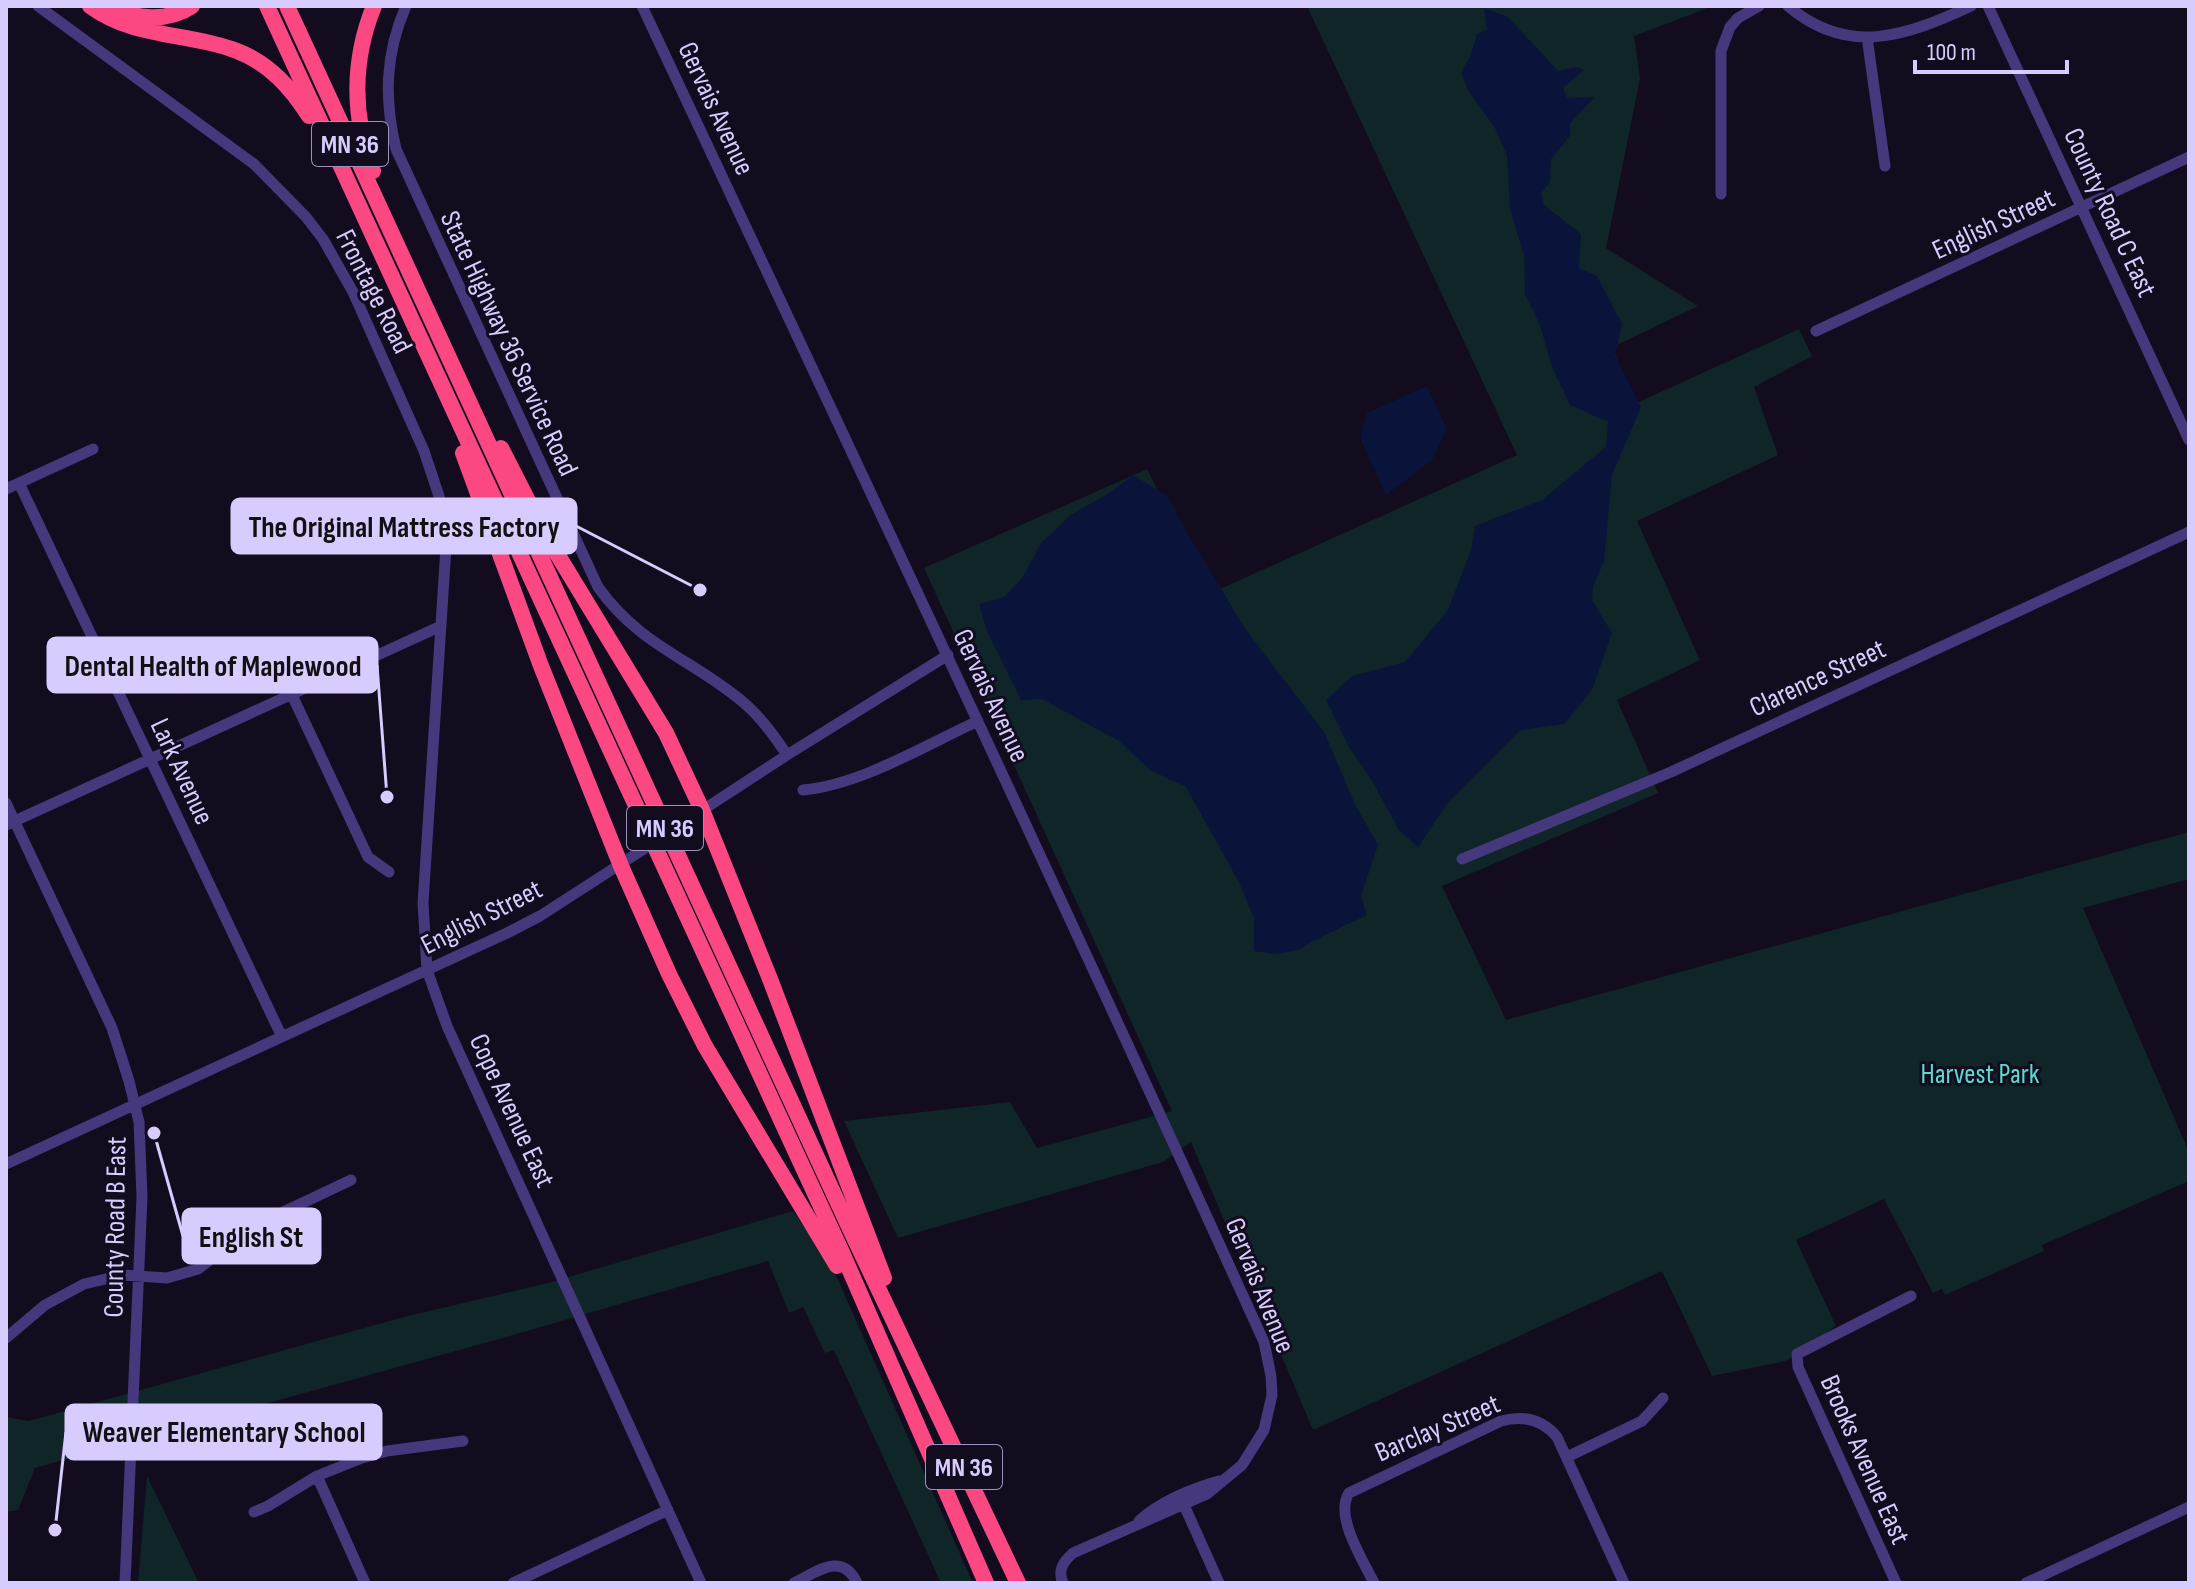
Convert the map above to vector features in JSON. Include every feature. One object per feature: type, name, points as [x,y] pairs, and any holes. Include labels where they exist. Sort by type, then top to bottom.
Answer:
[{"type":"highway","points":[[90,6],[133,29],[226,47],[253,58],[283,81],[296,96],[350,184]]},
{"type":"highway","points":[[110,6],[132,15],[158,17],[172,15],[192,6]]},
{"type":"highway","name":"MN 36","points":[[267,6],[841,1250],[986,1583]]},
{"type":"highway","name":"MN 36","points":[[287,6],[1018,1583]]},
{"type":"highway","points":[[374,6],[358,64],[358,112],[366,152],[413,282]]},
{"type":"highway","points":[[423,304],[545,534],[655,711],[702,810],[876,1256],[909,1351]]},
{"type":"highway","points":[[442,387],[476,495],[692,1021],[822,1239],[914,1417]]},
{"type":"street","name":"Frontage Road","points":[[38,6],[254,164],[290,198],[323,239],[353,292],[434,475],[446,547],[441,626]]},
{"type":"street","name":"State Highway 36 Service Road","points":[[406,6],[392,46],[387,81],[389,121],[396,149],[593,577],[611,605],[626,621],[743,702],[773,733],[787,755]]},
{"type":"street","name":"Gervais Avenue","points":[[642,6],[948,655],[1264,1342],[1272,1395],[1264,1430],[1242,1465],[1223,1480]]},
{"type":"street","points":[[1721,194],[1721,51],[1730,27],[1738,18],[1759,6]]},
{"type":"street","points":[[1788,6],[1829,29],[1867,37],[1914,31],[1971,6]]},
{"type":"street","name":"County Road C East","points":[[1988,6],[2189,440]]},
{"type":"street","points":[[1867,37],[1885,166]]},
{"type":"street","name":"English Street","points":[[1816,331],[2189,157]]},
{"type":"street","points":[[6,489],[93,449]]},
{"type":"street","name":"Lark Avenue","points":[[19,483],[282,1037]]},
{"type":"street","name":"Clarence Street","points":[[1462,859],[1671,772],[2189,532]]},
{"type":"street","points":[[10,823],[441,626]]},
{"type":"street","name":"Cope Avenue East","points":[[441,626],[423,903],[427,970],[447,1026],[701,1583]]},
{"type":"street","name":"English Street","points":[[6,1163],[540,916],[787,755],[948,655]]},
{"type":"street","points":[[292,695],[368,857],[389,872]]},
{"type":"street","points":[[803,790],[821,788],[875,769],[978,721]]},
{"type":"street","name":"County Road B East","points":[[6,803],[10,823],[112,1028],[136,1105],[142,1165],[125,1583]]},
{"type":"street","points":[[6,1338],[45,1305],[84,1284],[123,1275],[167,1278],[198,1269],[248,1229],[351,1180]]},
{"type":"street","name":"Brooks Avenue East","points":[[1896,1583],[1798,1367],[1797,1354],[1911,1296]]},
{"type":"street","points":[[1567,1457],[1642,1421],[1663,1398]]},
{"type":"street","name":"Barclay Street","points":[[1374,1583],[1344,1516],[1344,1501],[1357,1488],[1511,1418],[1523,1418],[1544,1425],[1557,1437],[1624,1583]]},
{"type":"street","points":[[254,1512],[317,1476],[351,1462],[387,1451],[463,1441]]},
{"type":"street","points":[[317,1476],[365,1583]]},
{"type":"street","points":[[1063,1583],[1064,1561],[1073,1553],[1207,1494],[1223,1480]]},
{"type":"street","points":[[1139,1522],[1149,1512],[1205,1485],[1223,1480]]},
{"type":"street","points":[[1184,1505],[1219,1583]]},
{"type":"street","points":[[2026,1583],[2189,1507]]},
{"type":"street","points":[[513,1583],[533,1579],[668,1510]]},
{"type":"street","points":[[794,1583],[832,1565],[844,1566],[857,1583]]},
{"type":"green space","name":"Harvest Park","points":[[1307,6],[1713,6],[1634,36],[1640,78],[1606,248],[1698,306],[1613,347],[1632,405],[1799,329],[1812,356],[1754,387],[1778,455],[1637,521],[1700,660],[1617,700],[1658,793],[1442,886],[1506,1020],[2189,832],[2189,879],[2083,908],[2189,1152],[2189,1181],[2042,1245],[2044,1251],[1945,1295],[1942,1289],[1933,1293],[1884,1199],[1796,1240],[1836,1326],[1786,1361],[1712,1376],[1662,1271],[1313,1430],[1191,1142],[1163,1162],[898,1238],[844,1121],[1010,1102],[1037,1148],[1172,1111],[924,568],[1147,469],[1209,594],[1517,455]]},
{"type":"green space","points":[[793,1211],[830,1262],[973,1583],[941,1583],[834,1350],[825,1353],[803,1307],[789,1313],[768,1261],[35,1468],[18,1510],[6,1512],[6,1417],[29,1421],[404,1317],[548,1283]]},
{"type":"green space","points":[[147,1476],[199,1583],[138,1583]]},
{"type":"water","points":[[1484,8],[1508,17],[1558,71],[1576,67],[1584,70],[1563,88],[1567,98],[1595,97],[1570,123],[1570,136],[1551,159],[1550,182],[1541,193],[1544,205],[1581,234],[1579,268],[1597,276],[1622,324],[1615,356],[1641,407],[1612,475],[1604,561],[1593,587],[1592,600],[1612,633],[1592,690],[1564,724],[1521,730],[1447,804],[1418,847],[1399,830],[1349,747],[1326,700],[1352,676],[1405,662],[1448,610],[1471,550],[1475,526],[1542,500],[1606,447],[1608,422],[1570,405],[1552,367],[1540,325],[1525,294],[1524,255],[1510,209],[1507,155],[1494,126],[1469,92],[1461,73],[1477,34],[1487,30]]},
{"type":"water","points":[[1427,386],[1447,429],[1432,460],[1386,495],[1360,438],[1367,413]]},
{"type":"water","points":[[1133,475],[1168,496],[1246,630],[1324,732],[1355,804],[1378,845],[1361,896],[1367,915],[1299,950],[1276,954],[1254,951],[1254,919],[1240,884],[1186,787],[1150,770],[1119,741],[1042,699],[1021,700],[987,631],[979,604],[1004,597],[1023,577],[1041,543],[1071,515]]},
{"type":"place","name":"The Original Mattress Factory","points":[[700,590]]},
{"type":"place","name":"Dental Health of Maplewood","points":[[387,797]]},
{"type":"place","name":"English St","points":[[154,1133]]},
{"type":"place","name":"Weaver Elementary School","points":[[55,1530]]}]
